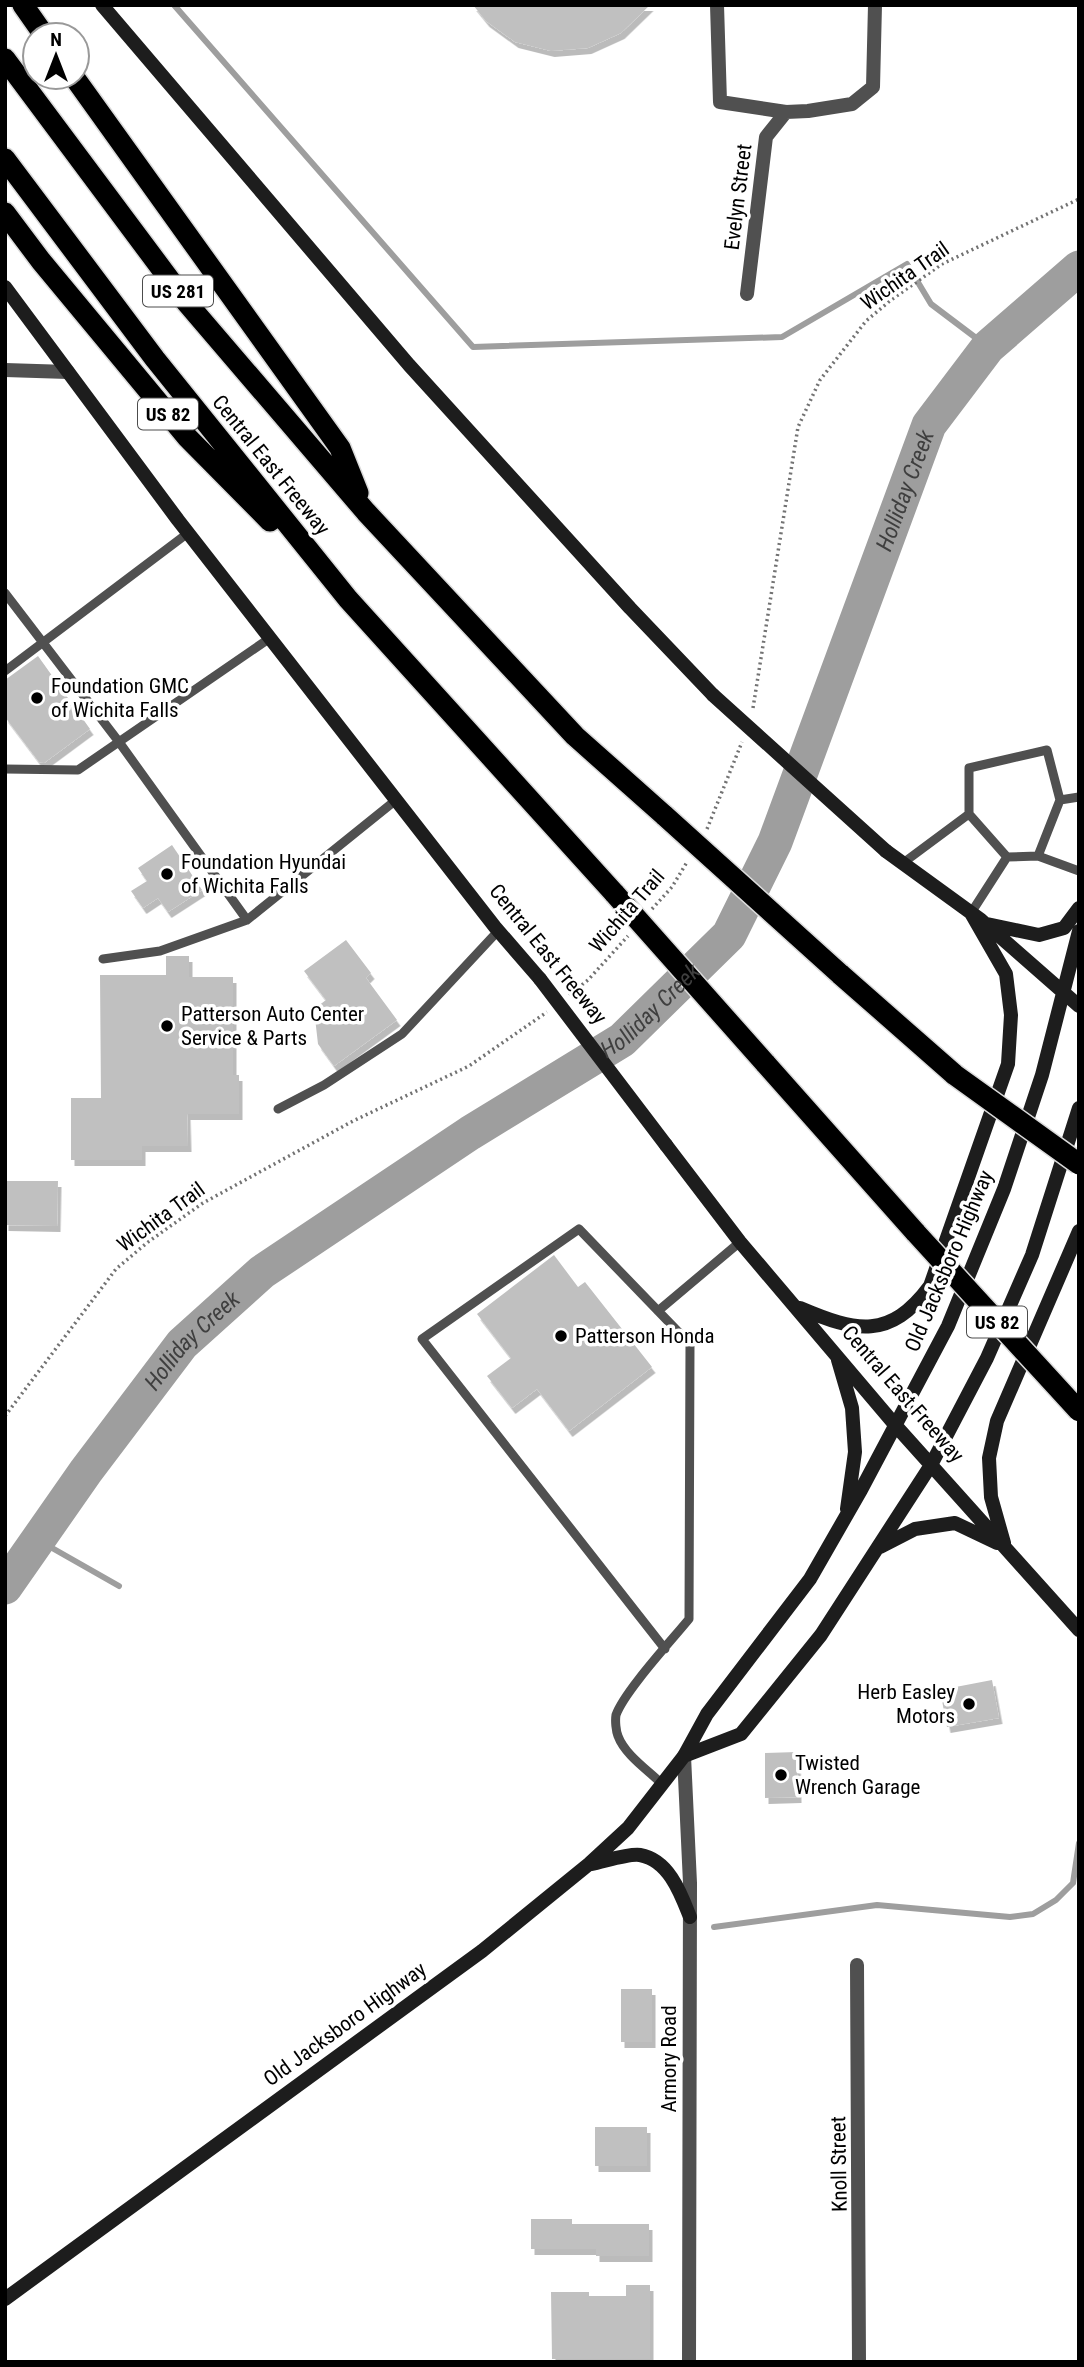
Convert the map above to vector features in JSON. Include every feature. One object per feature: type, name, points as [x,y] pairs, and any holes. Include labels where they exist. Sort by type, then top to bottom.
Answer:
[{"type":"highway","points":[[23,5],[34,21]]},
{"type":"highway","name":"Central East Freeway","points":[[5,60],[187,303],[366,512],[575,736],[956,1075],[1079,1164]]},
{"type":"highway","points":[[85,91],[340,448],[366,512]]},
{"type":"highway","name":"Central East Freeway","points":[[5,159],[155,359],[348,599],[1079,1411]]},
{"type":"highway","name":"US 82","points":[[5,213],[41,261],[187,437],[348,599]]},
{"type":"highway","points":[[5,223],[41,261]]},
{"type":"main road","points":[[102,5],[409,365],[713,695],[886,851],[984,923],[1079,1006]]},
{"type":"main road","name":"Central East Freeway","points":[[5,287],[188,533],[498,931],[540,979],[740,1242],[896,1426],[1079,1630]]},
{"type":"main road","points":[[984,923],[1039,935],[1064,928],[1079,908]]},
{"type":"main road","points":[[795,1307],[830,1321],[867,1328],[895,1320],[917,1304],[930,1286],[1008,1064],[1012,1015],[1006,974],[971,913]]},
{"type":"main road","name":"Old Jacksboro Highway","points":[[5,2299],[472,1958],[589,1864],[628,1828],[684,1756],[707,1714],[810,1579],[896,1426],[948,1326],[1004,1189],[1042,1075],[1079,931]]},
{"type":"main road","points":[[684,1756],[741,1734],[821,1635],[932,1465],[987,1358],[1032,1255],[1079,1108]]},
{"type":"main road","points":[[1005,1547],[991,1497],[989,1458],[997,1421],[1079,1231]]},
{"type":"main road","points":[[837,1355],[852,1408],[855,1452],[846,1516]]},
{"type":"main road","points":[[879,1547],[915,1529],[956,1523],[1005,1547]]},
{"type":"main road","points":[[589,1864],[640,1854],[660,1865],[678,1885],[690,1917]]},
{"type":"street","points":[[717,5],[720,102],[786,112],[852,104],[873,87],[875,5]]},
{"type":"street","name":"Evelyn Street","points":[[747,293],[766,137],[786,112]]},
{"type":"street","points":[[5,370],[68,372]]},
{"type":"street","name":"Armory Road","points":[[684,1756],[690,1917],[689,2362]]},
{"type":"street","name":"Knoll Street","points":[[857,1965],[859,2362]]},
{"type":"lane","points":[[5,671],[188,533]]},
{"type":"lane","points":[[5,593],[118,742],[247,920]]},
{"type":"lane","points":[[5,769],[78,770],[270,638]]},
{"type":"lane","points":[[1007,857],[969,814],[969,768],[1047,750],[1060,800],[1038,856]]},
{"type":"lane","points":[[1060,800],[1079,797]]},
{"type":"lane","points":[[103,959],[160,951],[247,920],[396,800]]},
{"type":"lane","points":[[903,863],[969,814]]},
{"type":"lane","points":[[1007,857],[1038,856],[1079,871]]},
{"type":"lane","points":[[971,913],[1007,857]]},
{"type":"lane","points":[[278,1109],[324,1085],[402,1034],[498,931]]},
{"type":"lane","points":[[662,1784],[624,1748],[617,1734],[615,1717],[625,1698],[665,1649],[689,1619],[690,1344],[579,1229],[422,1339],[665,1649]]},
{"type":"lane","points":[[658,1311],[740,1242]]},
{"type":"path","name":"Wichita Trail","points":[[750,716],[757,695],[798,427],[820,380],[866,321],[942,264],[1079,199]]},
{"type":"path","points":[[701,840],[744,738]]},
{"type":"path","name":"Wichita Trail","points":[[644,918],[672,887],[694,852]]},
{"type":"path","name":"Wichita Trail","points":[[561,1001],[588,980],[635,928]]},
{"type":"path","name":"Wichita Trail","points":[[5,1416],[116,1269],[148,1242],[203,1203],[341,1127],[469,1066],[552,1008]]},
{"type":"building","points":[[473,5],[650,5],[621,33],[588,48],[551,51],[515,42],[486,21]]},
{"type":"building","name":"Foundation GMC of Wichita Falls","points":[[38,656],[90,729],[44,763],[39,762],[5,717],[5,680]]},
{"type":"building","name":"Foundation Hyundai of Wichita Falls","points":[[172,845],[202,890],[168,912],[158,898],[143,908],[131,891],[147,881],[138,868]]},
{"type":"building","points":[[346,940],[371,973],[366,978],[397,1020],[334,1066],[318,1044],[314,1009],[326,1000],[304,971]]},
{"type":"building","name":"Patterson Auto Center Service & Parts","points":[[166,956],[189,956],[189,977],[233,977],[233,1075],[239,1075],[239,1114],[187,1114],[188,1146],[142,1146],[142,1160],[71,1160],[71,1098],[101,1098],[100,975],[166,975]]},
{"type":"building","points":[[5,1181],[58,1181],[57,1226],[5,1225]]},
{"type":"building","name":"Patterson Honda","points":[[554,1255],[578,1287],[585,1282],[652,1367],[569,1431],[537,1389],[512,1408],[487,1376],[511,1358],[477,1314]]},
{"type":"building","name":"Herb Easley Motors","points":[[992,1680],[999,1718],[947,1727],[940,1690]]},
{"type":"building","name":"Twisted Wrench Garage","points":[[797,1752],[798,1797],[765,1798],[765,1753]]},
{"type":"building","points":[[621,1989],[652,1989],[652,2042],[621,2042]]},
{"type":"building","points":[[595,2127],[647,2127],[647,2166],[595,2166]]},
{"type":"building","points":[[531,2219],[572,2219],[572,2224],[649,2224],[649,2256],[596,2256],[596,2249],[531,2249]]},
{"type":"building","points":[[626,2285],[650,2285],[650,2359],[552,2359],[551,2292],[626,2296]]},
{"type":"waterway","points":[[174,5],[473,347],[782,337],[907,264],[931,304],[988,347]]},
{"type":"waterway","name":"Holliday Creek","points":[[5,1587],[86,1471],[182,1344],[262,1272],[470,1133],[622,1040],[729,935],[775,842],[929,425],[988,347],[1079,268]]},
{"type":"waterway","points":[[38,1540],[119,1586]]},
{"type":"waterway","points":[[714,1927],[877,1905],[1010,1917],[1033,1914],[1056,1900],[1073,1883],[1079,1843]]},
{"type":"place","name":"Foundation GMC of Wichita Falls","points":[[37,698]]},
{"type":"place","name":"Foundation Hyundai of Wichita Falls","points":[[167,874]]},
{"type":"place","name":"Patterson Auto Center Service & Parts","points":[[167,1026]]},
{"type":"place","name":"Patterson Honda","points":[[561,1336]]},
{"type":"place","name":"Herb Easley Motors","points":[[969,1704]]},
{"type":"place","name":"Twisted Wrench Garage","points":[[781,1775]]}]
